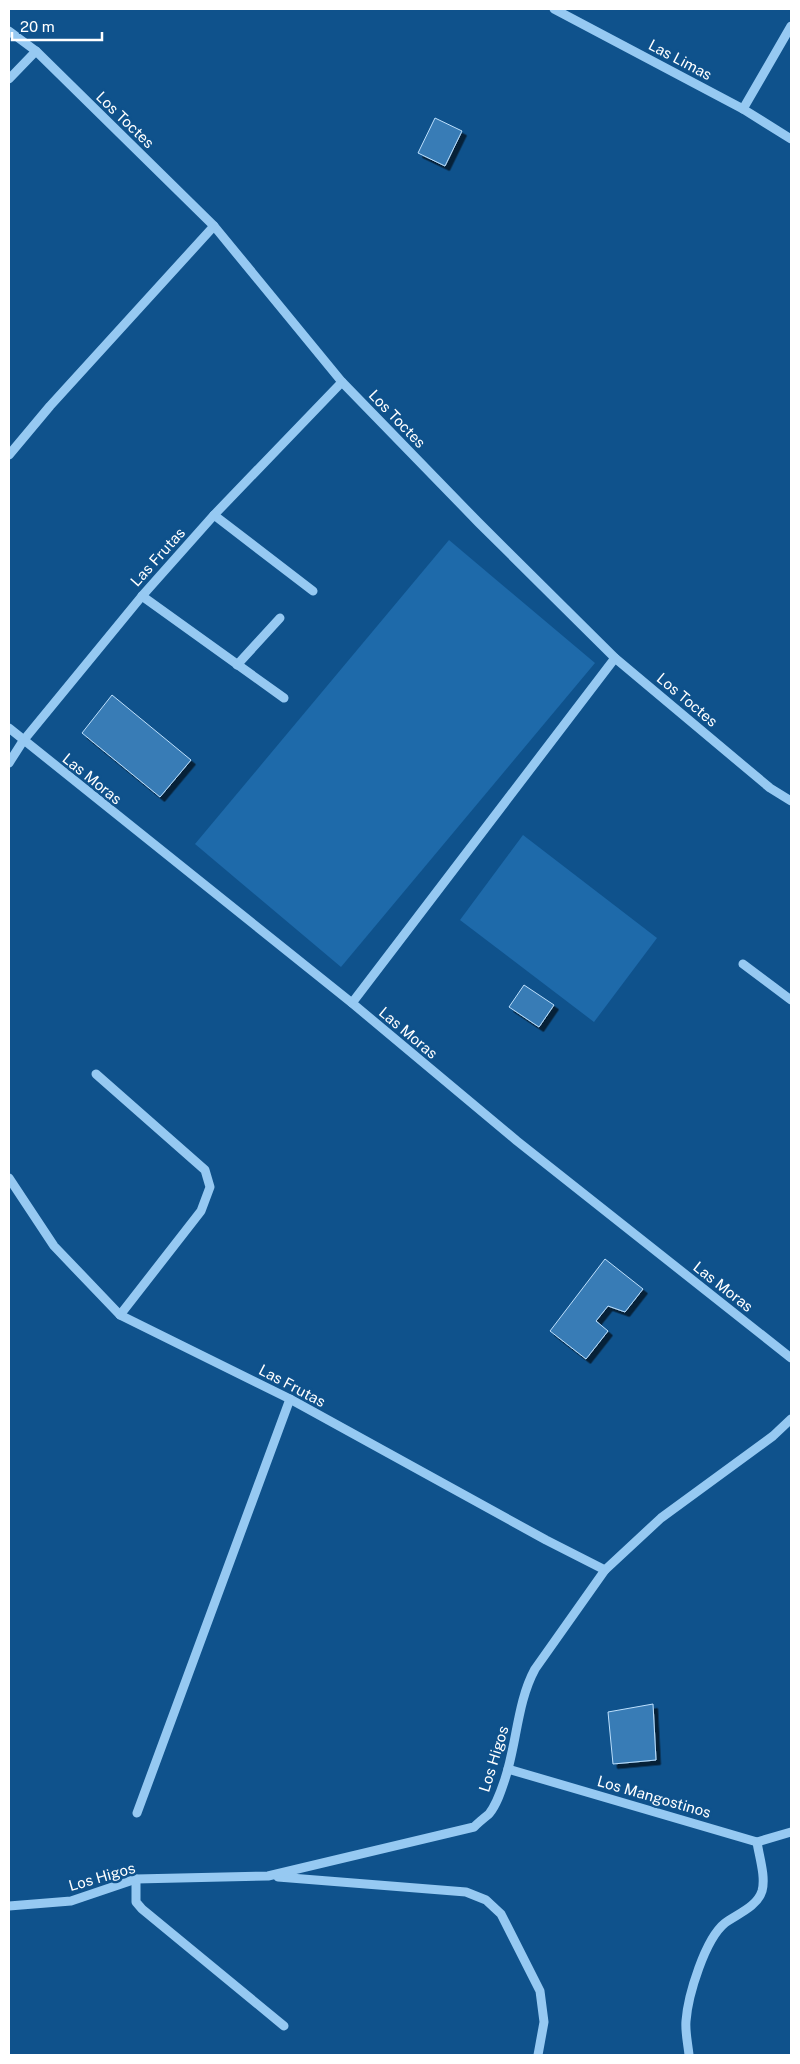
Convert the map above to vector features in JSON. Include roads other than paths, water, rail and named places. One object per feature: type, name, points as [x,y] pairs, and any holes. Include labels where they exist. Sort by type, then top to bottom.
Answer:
[{"type":"street","name":"Las Limas","points":[[554,9],[743,109],[791,139]]},
{"type":"street","points":[[743,109],[791,26]]},
{"type":"street","name":"Los Toctes","points":[[9,31],[36,52],[214,226],[342,382],[479,523],[615,658],[770,788],[791,801]]},
{"type":"street","points":[[9,79],[36,52]]},
{"type":"street","points":[[9,455],[50,406],[214,226]]},
{"type":"street","name":"Las Frutas","points":[[9,763],[22,740],[142,596],[214,515],[342,382]]},
{"type":"street","points":[[214,515],[314,591]]},
{"type":"street","points":[[142,596],[284,698]]},
{"type":"street","points":[[237,665],[280,618]]},
{"type":"street","points":[[352,1004],[615,658]]},
{"type":"street","name":"Las Moras","points":[[9,728],[352,1004],[517,1141],[791,1358]]},
{"type":"street","points":[[743,964],[791,1000]]},
{"type":"street","points":[[96,1074],[205,1170],[210,1187],[201,1211],[120,1315]]},
{"type":"street","name":"Las Frutas","points":[[9,1178],[54,1246],[120,1315],[290,1400],[538,1536],[605,1570]]},
{"type":"street","points":[[137,1813],[290,1400]]},
{"type":"street","name":"Los Higos","points":[[9,1906],[71,1901],[136,1879],[268,1876],[474,1826],[490,1813],[501,1793],[515,1745],[524,1694],[529,1680],[605,1570],[661,1518],[773,1436],[791,1419]]},
{"type":"street","name":"Los Mangostinos","points":[[508,1769],[757,1842]]},
{"type":"street","points":[[689,2055],[686,2021],[695,1978],[715,1933],[750,1906],[762,1890],[762,1874],[757,1842],[791,1832]]},
{"type":"street","points":[[268,1876],[466,1892],[486,1900],[501,1914],[540,1991],[544,2022],[538,2055]]},
{"type":"street","points":[[136,1879],[136,1902],[142,1909],[284,2026]]}]
